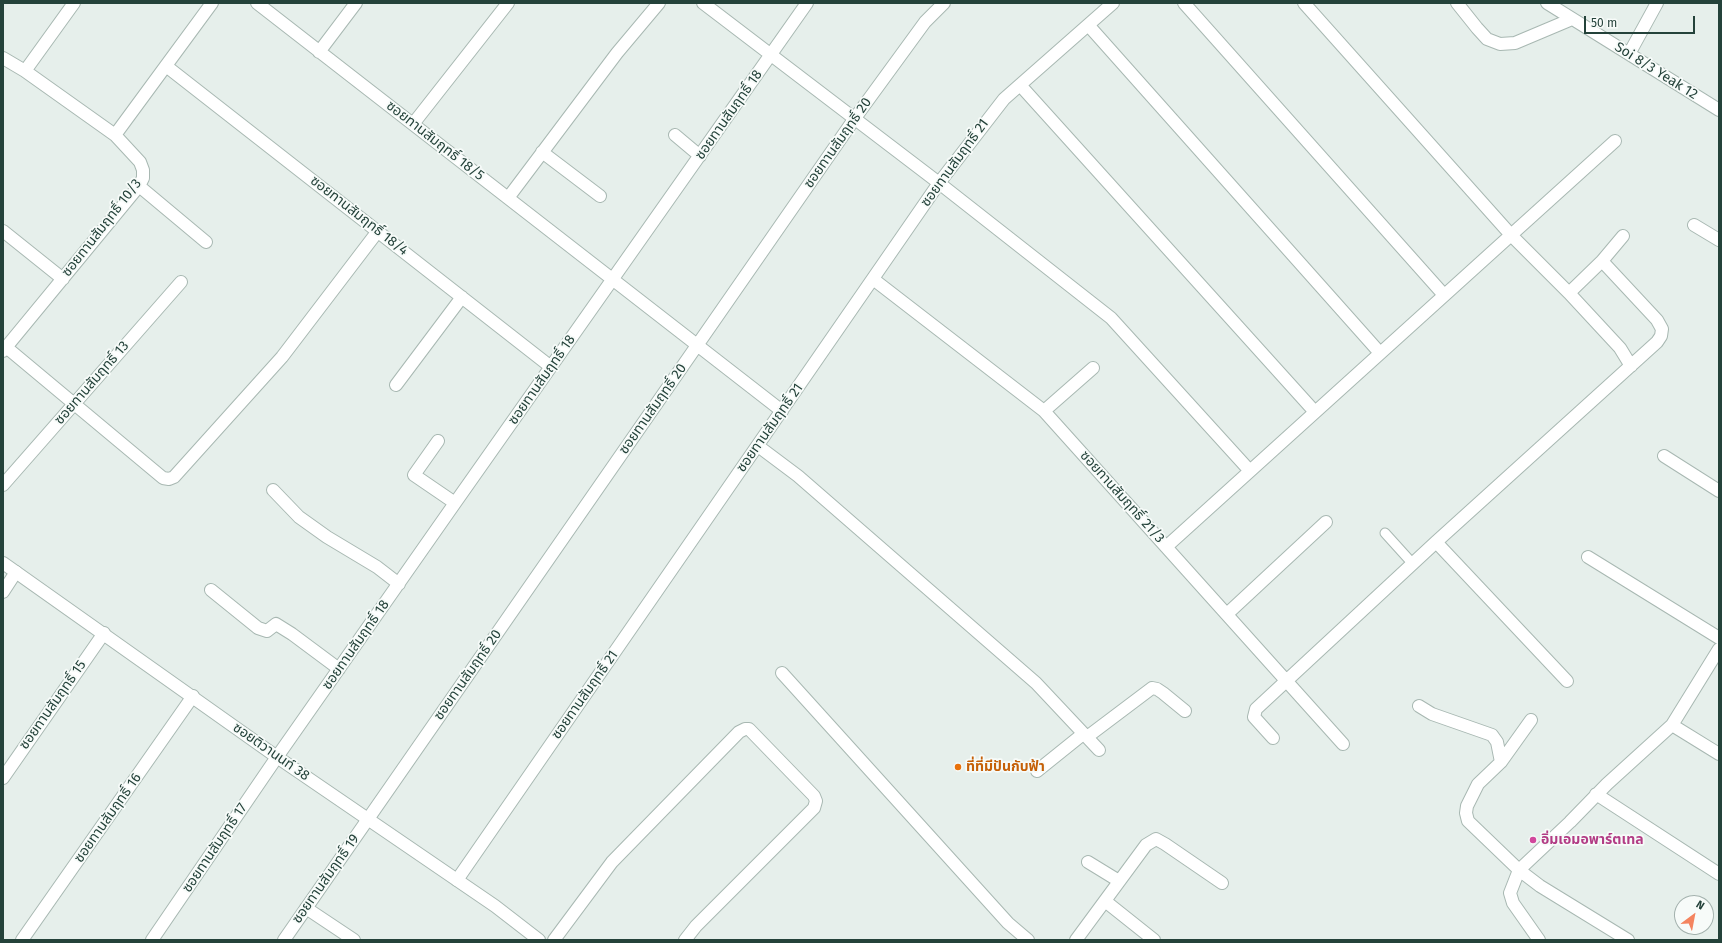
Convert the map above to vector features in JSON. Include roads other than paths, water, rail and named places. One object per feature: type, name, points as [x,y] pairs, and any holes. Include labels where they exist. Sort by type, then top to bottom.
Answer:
[{"type":"street","points":[[25,71],[74,3]]},
{"type":"street","points":[[115,135],[212,3]]},
{"type":"street","name":"ซอยทานสัมฤทธิ์ 18/5","points":[[257,3],[782,411]]},
{"type":"street","points":[[319,52],[356,3]]},
{"type":"street","points":[[413,124],[508,3]]},
{"type":"street","points":[[508,198],[616,53],[659,3]]},
{"type":"street","points":[[702,3],[855,118],[1111,318],[1250,471]]},
{"type":"street","name":"ซอยทานสัมฤทธิ์ 18","points":[[277,757],[807,3]]},
{"type":"street","name":"ซอยทานสัมฤทธิ์ 20","points":[[368,819],[855,118],[925,22],[944,3]]},
{"type":"street","name":"ซอยทานสัมฤทธิ์ 21","points":[[457,880],[939,183],[990,115],[1004,99],[1089,26],[1113,3]]},
{"type":"street","points":[[1184,3],[1444,295]]},
{"type":"street","points":[[1304,3],[1511,235],[1569,293],[1620,348],[1631,366]]},
{"type":"street","points":[[1457,3],[1487,39],[1500,44],[1515,43],[1572,19]]},
{"type":"street","name":"Soi 8/3 Yeak 12","points":[[1547,3],[1719,110]]},
{"type":"street","points":[[1629,54],[1657,3]]},
{"type":"street","points":[[1089,26],[1380,353]]},
{"type":"street","name":"ซอยทานสัมฤทธิ์ 10/3","points":[[3,58],[25,71],[115,135],[140,162],[143,170],[143,178],[139,186],[5,349]]},
{"type":"street","name":"ซอยทานสัมฤทธิ์ 18/4","points":[[166,66],[551,367]]},
{"type":"street","points":[[1020,85],[1315,412]]},
{"type":"street","points":[[675,135],[700,156]]},
{"type":"street","points":[[1166,547],[1615,140]]},
{"type":"street","points":[[542,152],[600,196]]},
{"type":"street","points":[[139,186],[206,242]]},
{"type":"street","points":[[1694,225],[1719,240]]},
{"type":"street","points":[[3,231],[63,279]]},
{"type":"street","points":[[5,349],[74,403],[163,478],[169,479],[174,477],[282,357],[378,231]]},
{"type":"street","points":[[1569,293],[1602,261],[1623,236]]},
{"type":"street","points":[[1273,738],[1254,717],[1256,710],[1436,542],[1657,342],[1661,336],[1662,329],[1657,320],[1602,261]]},
{"type":"street","name":"ซอยทานสัมฤทธิ์ 21/3","points":[[873,279],[1044,410],[1344,744]]},
{"type":"street","name":"ซอยทานสัมฤทธิ์ 13","points":[[3,485],[181,282]]},
{"type":"street","points":[[396,385],[462,297]]},
{"type":"street","points":[[1044,410],[1093,368]]},
{"type":"street","points":[[438,441],[414,476],[455,503]]},
{"type":"street","points":[[758,446],[798,476],[1036,683],[1099,750]]},
{"type":"street","points":[[1664,456],[1719,491]]},
{"type":"street","points":[[273,490],[299,517],[327,538],[377,566],[399,584]]},
{"type":"street","points":[[1227,614],[1326,522]]},
{"type":"street","points":[[1436,542],[1567,680]]},
{"type":"street","points":[[1588,557],[1719,638]]},
{"type":"street","name":"ซอยติวานนท์ 38","points":[[3,563],[193,696],[277,757],[495,906],[539,940]]},
{"type":"street","points":[[3,592],[16,572]]},
{"type":"street","points":[[211,590],[258,628],[267,631],[276,624],[339,669]]},
{"type":"street","name":"ซอยทานสัมฤทธิ์ 15","points":[[3,778],[104,633]]},
{"type":"street","points":[[1539,940],[1513,903],[1510,893],[1519,870],[1596,794],[1672,725],[1719,649]]},
{"type":"street","points":[[782,673],[1008,923],[1028,940]]},
{"type":"street","points":[[1037,770],[1152,688],[1157,688],[1185,711]]},
{"type":"street","name":"ซอยทานสัมฤทธิ์ 16","points":[[22,940],[193,696]]},
{"type":"street","points":[[1419,706],[1432,714],[1492,735],[1497,742],[1501,762]]},
{"type":"street","points":[[1531,720],[1501,762],[1478,784],[1470,799],[1466,813],[1468,822],[1519,870],[1540,886],[1628,940]]},
{"type":"street","points":[[1672,725],[1719,754]]},
{"type":"street","points":[[554,940],[612,862],[739,732],[745,728],[750,729],[814,796],[816,801],[814,808],[696,926],[685,940]]},
{"type":"street","name":"ซอยทานสัมฤทธิ์ 17","points":[[152,940],[277,757]]},
{"type":"street","points":[[1596,794],[1719,874]]},
{"type":"street","name":"ซอยทานสัมฤทธิ์ 19","points":[[284,940],[368,819]]},
{"type":"street","points":[[1076,940],[1146,844],[1156,840],[1165,844],[1222,883]]},
{"type":"street","points":[[1088,862],[1119,881]]},
{"type":"street","points":[[1105,901],[1154,940]]},
{"type":"street","points":[[306,908],[354,940]]},
{"type":"lane","points":[[1385,533],[1413,564]]},
{"type":"place","name":"ที่ที่มีปันกับฟ้า","points":[[958,767]]},
{"type":"place","name":"อิ่มเอมอพาร์ตเทล","points":[[1533,840]]}]
